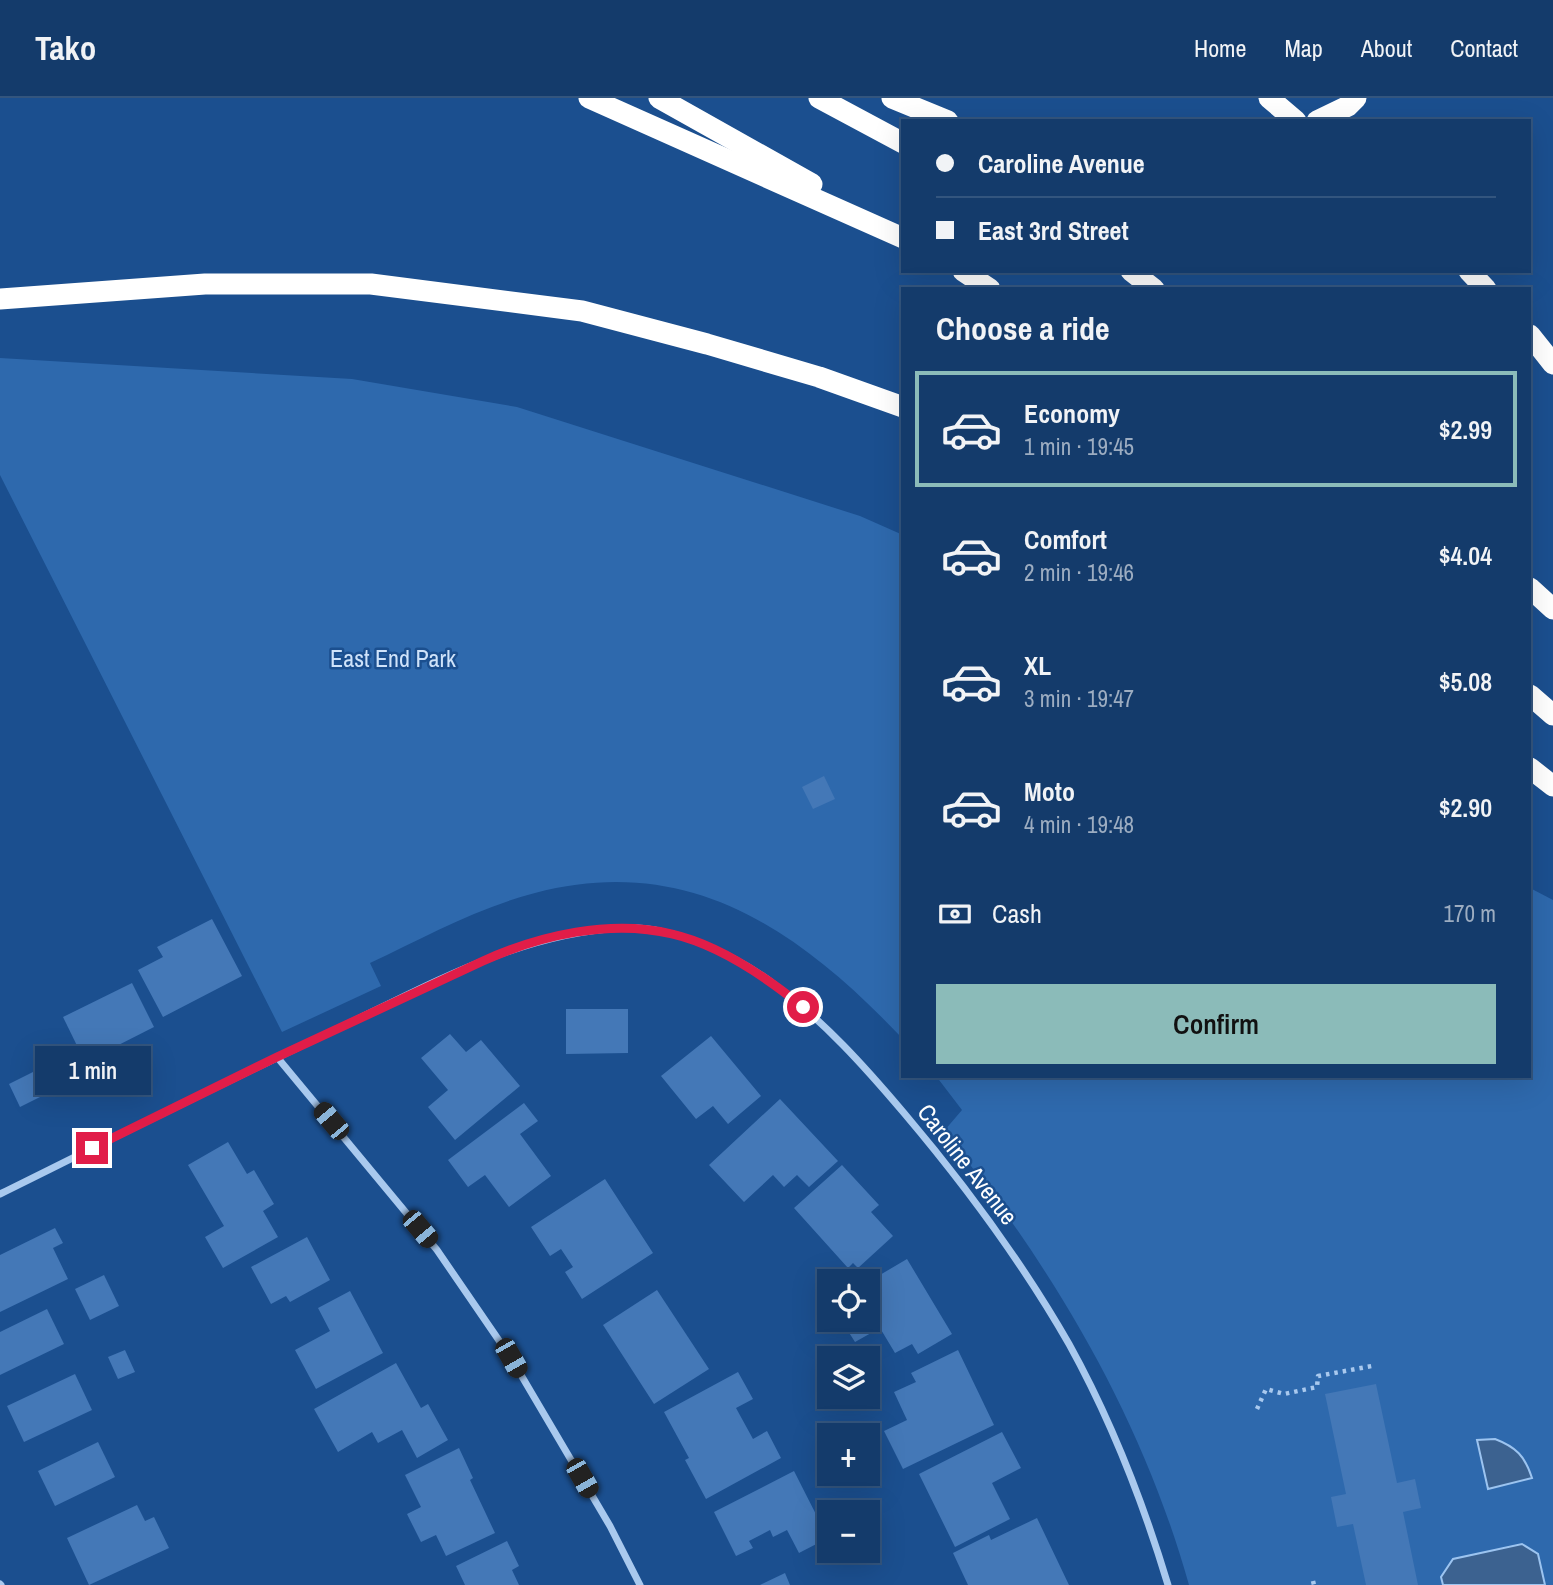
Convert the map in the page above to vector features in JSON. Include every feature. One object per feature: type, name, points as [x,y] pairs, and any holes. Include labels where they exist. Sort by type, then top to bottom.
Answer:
[{"type":"highway","points":[[589,98],[901,236]]},
{"type":"highway","points":[[659,98],[901,236]]},
{"type":"highway","points":[[819,98],[901,142]]},
{"type":"highway","points":[[892,98],[943,119]]},
{"type":"highway","points":[[1269,98],[1294,119]]},
{"type":"highway","points":[[1321,119],[1348,106],[1356,98]]},
{"type":"highway","points":[[966,273],[987,287]]},
{"type":"highway","points":[[1134,273],[1151,287]]},
{"type":"highway","points":[[1471,273],[1484,287]]},
{"type":"highway","points":[[0,299],[205,284],[371,284],[582,311],[819,377],[901,406]]},
{"type":"highway","points":[[1531,336],[1553,365]]},
{"type":"highway","points":[[1531,589],[1553,609]]},
{"type":"highway","points":[[1531,696],[1553,715]]},
{"type":"highway","points":[[1531,769],[1553,786]]},
{"type":"street","name":"Caroline Avenue","points":[[0,1194],[277,1057],[502,952],[569,933],[626,928],[673,934],[726,955],[773,983],[818,1020],[881,1086],[932,1146],[993,1226],[1036,1289],[1070,1346],[1130,1472],[1168,1585]]},
{"type":"street","points":[[277,1057],[445,1261],[511,1358],[610,1526],[640,1585]]},
{"type":"path","points":[[1257,1409],[1266,1389],[1284,1394],[1317,1387],[1318,1376],[1372,1366]]},
{"type":"green space","name":"East End Park","points":[[0,358],[352,379],[517,407],[860,516],[901,534],[901,1037],[824,965],[783,935],[739,910],[693,893],[644,883],[591,883],[535,893],[471,915],[370,963],[381,986],[282,1032],[0,475]]},
{"type":"green space","points":[[1531,889],[1553,900],[1553,1585],[1189,1585],[1146,1461],[1089,1346],[1022,1236],[944,1131],[962,1110],[938,1078],[1531,1078]]},
{"type":"shaded area","points":[[1495,1439],[1519,1453],[1532,1478],[1488,1489],[1477,1440]]},
{"type":"shaded area","points":[[1522,1544],[1538,1554],[1545,1585],[1443,1585],[1441,1577],[1453,1559]]},
{"type":"building","points":[[824,776],[835,799],[813,809],[802,787]]},
{"type":"building","points":[[212,919],[242,976],[163,1017],[138,970],[163,957],[157,947]]},
{"type":"building","points":[[132,983],[154,1027],[85,1062],[63,1017]]},
{"type":"building","points":[[566,1009],[628,1009],[628,1053],[566,1054]]},
{"type":"building","points":[[450,1034],[466,1052],[481,1040],[520,1086],[455,1140],[428,1107],[448,1090],[421,1058]]},
{"type":"building","points":[[711,1036],[761,1096],[728,1124],[713,1106],[696,1119],[661,1076]]},
{"type":"building","points":[[49,1064],[60,1087],[20,1107],[9,1084]]},
{"type":"building","points":[[780,1099],[838,1161],[809,1187],[797,1175],[784,1187],[773,1175],[744,1202],[709,1165]]},
{"type":"building","points":[[524,1103],[538,1121],[520,1134],[551,1176],[509,1207],[485,1175],[468,1187],[448,1160]]},
{"type":"building","points":[[228,1142],[247,1174],[254,1170],[274,1204],[263,1211],[278,1237],[223,1268],[205,1237],[224,1226],[188,1165]]},
{"type":"building","points":[[842,1165],[879,1205],[871,1212],[893,1236],[858,1268],[853,1263],[848,1268],[794,1208]]},
{"type":"building","points":[[605,1179],[653,1253],[582,1299],[565,1272],[573,1267],[561,1249],[550,1256],[531,1227]]},
{"type":"building","points":[[55,1228],[63,1243],[53,1248],[68,1279],[0,1312],[0,1255]]},
{"type":"building","points":[[307,1237],[330,1280],[290,1302],[286,1296],[271,1304],[251,1267]]},
{"type":"building","points":[[907,1259],[952,1334],[918,1354],[912,1344],[895,1353],[880,1328],[880,1275]]},
{"type":"building","points":[[104,1275],[119,1306],[90,1320],[75,1289]]},
{"type":"building","points":[[657,1290],[709,1369],[654,1404],[603,1325]]},
{"type":"building","points":[[350,1291],[383,1353],[316,1389],[295,1350],[330,1331],[318,1308]]},
{"type":"building","points":[[47,1309],[64,1344],[0,1375],[0,1332]]},
{"type":"building","points":[[849,1332],[873,1332],[855,1342]]},
{"type":"building","points":[[125,1350],[135,1372],[118,1379],[108,1357]]},
{"type":"building","points":[[958,1350],[994,1425],[903,1469],[884,1431],[907,1420],[894,1392],[916,1382],[911,1373]]},
{"type":"building","points":[[396,1363],[421,1408],[428,1404],[448,1440],[417,1458],[402,1430],[378,1443],[372,1432],[338,1452],[314,1409]]},
{"type":"building","points":[[738,1372],[753,1399],[736,1408],[753,1439],[767,1431],[781,1458],[706,1499],[685,1460],[689,1458],[664,1412]]},
{"type":"building","points":[[75,1374],[92,1410],[24,1442],[7,1406]]},
{"type":"building","points":[[1376,1384],[1397,1483],[1415,1479],[1421,1508],[1403,1512],[1418,1585],[1366,1585],[1353,1524],[1337,1527],[1331,1497],[1346,1494],[1325,1394]]},
{"type":"building","points":[[1002,1432],[1021,1468],[992,1483],[1010,1519],[955,1547],[919,1474]]},
{"type":"building","points":[[98,1442],[115,1477],[55,1506],[38,1471]]},
{"type":"building","points":[[459,1448],[473,1478],[470,1480],[495,1533],[446,1556],[436,1535],[421,1542],[407,1514],[421,1507],[405,1475]]},
{"type":"building","points":[[794,1471],[817,1516],[817,1544],[799,1553],[787,1530],[773,1537],[770,1530],[749,1541],[753,1548],[736,1556],[714,1512]]},
{"type":"building","points":[[137,1505],[145,1521],[154,1517],[169,1548],[89,1585],[67,1538]]},
{"type":"building","points":[[1037,1518],[1069,1585],[968,1585],[953,1553],[989,1535],[991,1540]]},
{"type":"building","points":[[507,1541],[519,1566],[512,1570],[519,1585],[465,1585],[456,1566]]},
{"type":"building","points":[[785,1573],[790,1585],[760,1585]]},
{"type":"route","points":[[92,1148],[277,1057],[502,952],[569,933],[626,928],[673,934],[726,955],[773,983],[803,1007]]}]
